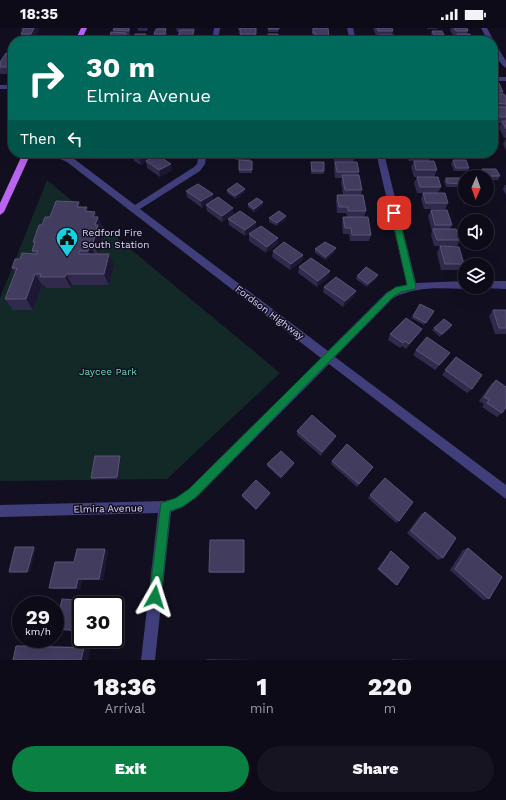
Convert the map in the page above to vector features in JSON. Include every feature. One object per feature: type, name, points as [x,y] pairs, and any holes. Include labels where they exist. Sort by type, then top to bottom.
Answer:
[{"type":"main road","points":[[0,212],[25,158]]},
{"type":"street","points":[[498,52],[506,66]]},
{"type":"street","name":"Fordson Highway","points":[[63,158],[70,160],[135,209],[506,493]]},
{"type":"street","points":[[135,209],[197,169],[201,164],[202,158]]},
{"type":"street","points":[[381,158],[412,287]]},
{"type":"street","name":"Elmira Avenue","points":[[0,511],[165,507],[178,503],[192,493],[329,358],[390,295],[399,289],[412,287],[458,285]]},
{"type":"street","points":[[494,285],[506,285]]},
{"type":"street","points":[[148,660],[165,507]]},
{"type":"green space","name":"Jaycee Park","points":[[47,180],[280,373],[167,479],[0,481],[0,298]]},
{"type":"building","points":[[24,28],[34,28],[31,34],[21,34]]},
{"type":"building","points":[[114,28],[129,28],[129,31],[113,30]]},
{"type":"building","points":[[240,28],[256,28],[256,34],[240,34]]},
{"type":"building","points":[[279,28],[279,29],[268,29]]},
{"type":"building","points":[[313,28],[328,28],[329,36],[316,36],[315,33],[313,33]]},
{"type":"building","points":[[377,28],[392,28],[393,31],[378,31]]},
{"type":"building","points":[[454,28],[467,28],[468,31],[456,31]]},
{"type":"building","points":[[156,29],[166,29],[165,34],[154,34]]},
{"type":"building","points":[[180,30],[194,30],[192,36],[178,36]]},
{"type":"building","points":[[432,31],[442,31],[444,35],[434,35]]},
{"type":"building","points":[[111,32],[126,33],[126,36],[110,36]]},
{"type":"building","points":[[135,34],[146,34],[145,36],[134,36]]},
{"type":"building","points":[[268,34],[278,34],[278,36],[268,36]]},
{"type":"building","points":[[457,34],[470,34],[471,36],[458,36]]},
{"type":"building","points":[[379,35],[394,36],[379,36]]},
{"type":"building","points":[[6,53],[8,53],[7,67],[0,67],[0,62]]},
{"type":"building","points":[[498,83],[499,83],[503,92],[498,92]]},
{"type":"building","points":[[498,94],[504,94],[506,97],[506,104],[498,103]]},
{"type":"building","points":[[498,107],[506,107],[506,117],[500,117]]},
{"type":"building","points":[[502,121],[506,121],[506,129]]},
{"type":"building","points":[[152,158],[162,158],[171,164],[159,170],[146,161]]},
{"type":"building","points":[[239,160],[252,161],[252,170],[239,170]]},
{"type":"building","points":[[453,160],[466,160],[469,168],[456,168]]},
{"type":"building","points":[[414,161],[434,161],[437,170],[416,170]]},
{"type":"building","points":[[311,162],[324,162],[324,171],[312,171]]},
{"type":"building","points":[[335,162],[357,162],[359,172],[337,172]]},
{"type":"building","points":[[496,169],[500,176],[494,176],[494,170],[483,170]]},
{"type":"building","points":[[342,175],[359,175],[362,190],[345,190]]},
{"type":"building","points":[[417,177],[438,177],[441,187],[420,187]]},
{"type":"building","points":[[446,178],[458,178],[458,184],[447,183]]},
{"type":"building","points":[[237,183],[245,189],[235,196],[227,190]]},
{"type":"building","points":[[198,184],[213,194],[201,201],[186,191]]},
{"type":"building","points":[[423,193],[445,193],[448,203],[426,203]]},
{"type":"building","points":[[337,195],[363,195],[366,211],[348,211],[348,207],[339,207]]},
{"type":"building","points":[[218,197],[233,208],[222,216],[206,205]]},
{"type":"building","points":[[257,198],[263,202],[254,209],[248,204]]},
{"type":"building","name":"Redford Fire South Station","points":[[56,201],[79,202],[77,207],[87,207],[85,211],[95,212],[93,217],[98,217],[95,225],[98,225],[93,243],[90,243],[88,251],[79,251],[79,254],[109,254],[104,274],[66,274],[65,277],[40,277],[41,274],[35,274],[26,299],[5,299],[17,268],[12,268],[15,259],[20,259],[22,253],[37,254],[38,251],[32,251],[35,242],[33,242],[39,225],[42,225],[45,217],[50,217]]},
{"type":"building","points":[[431,210],[447,210],[452,225],[435,225]]},
{"type":"building","points":[[240,211],[256,222],[245,230],[228,219]]},
{"type":"building","points":[[279,211],[286,216],[277,223],[269,218]]},
{"type":"building","points":[[343,217],[368,217],[371,235],[352,235],[351,228],[345,228]]},
{"type":"building","points":[[261,226],[278,238],[267,247],[249,234]]},
{"type":"building","points":[[433,229],[456,229],[458,240],[437,240]]},
{"type":"building","points":[[284,242],[303,255],[291,264],[273,251]]},
{"type":"building","points":[[325,242],[336,248],[326,257],[315,249]]},
{"type":"building","points":[[440,246],[458,247],[462,258],[458,258],[458,264],[445,264]]},
{"type":"building","points":[[311,258],[330,271],[318,281],[299,267]]},
{"type":"building","points":[[366,267],[378,275],[368,284],[357,276]]},
{"type":"building","points":[[336,277],[356,291],[345,301],[324,287]]},
{"type":"building","points":[[420,304],[434,311],[426,323],[413,316]]},
{"type":"building","points":[[493,310],[506,310],[506,328],[499,328]]},
{"type":"building","points":[[406,318],[422,329],[409,344],[405,341],[403,343],[390,334]]},
{"type":"building","points":[[444,319],[452,325],[442,334],[434,328]]},
{"type":"building","points":[[427,337],[450,353],[439,365],[416,350]]},
{"type":"building","points":[[456,357],[482,375],[472,389],[445,370]]},
{"type":"building","points":[[496,380],[506,387],[506,407],[502,413],[487,403],[489,400],[484,397]]},
{"type":"building","points":[[312,415],[336,436],[322,452],[297,431]]},
{"type":"building","points":[[347,444],[373,467],[359,484],[332,461]]},
{"type":"building","points":[[281,451],[294,463],[281,477],[267,464]]},
{"type":"building","points":[[95,456],[120,456],[117,477],[91,478]]},
{"type":"building","points":[[385,478],[413,502],[399,521],[370,495]]},
{"type":"building","points":[[256,480],[270,493],[256,509],[242,495]]},
{"type":"building","points":[[425,512],[456,538],[443,558],[411,531]]},
{"type":"building","points":[[210,540],[244,540],[244,572],[209,572]]},
{"type":"building","points":[[15,547],[34,547],[27,572],[9,572]]},
{"type":"building","points":[[468,548],[502,577],[489,599],[455,569]]},
{"type":"building","points":[[77,549],[105,549],[99,579],[78,579],[76,588],[49,588],[55,562],[74,562]]},
{"type":"building","points":[[391,551],[409,567],[397,585],[379,569]]},
{"type":"building","points":[[64,599],[72,600],[72,630],[64,630]]},
{"type":"building","points":[[16,648],[84,648],[81,660],[13,660]]},
{"type":"place","name":"Redford Fire South Station","points":[[67,258]]},
{"type":"route","points":[[155,597],[165,507],[178,503],[192,493],[329,358],[390,295],[399,289],[412,287],[394,213]]}]
